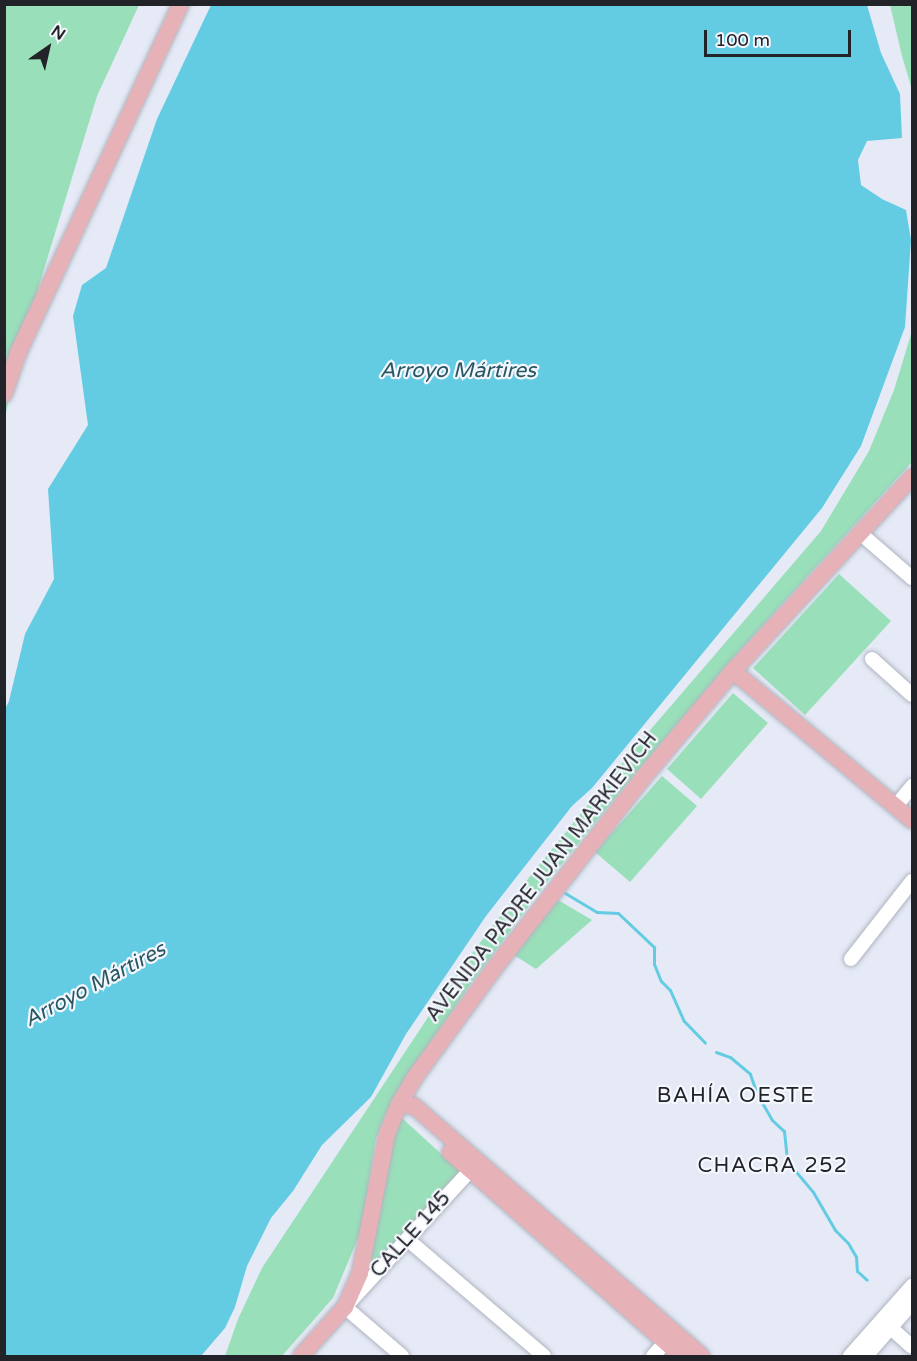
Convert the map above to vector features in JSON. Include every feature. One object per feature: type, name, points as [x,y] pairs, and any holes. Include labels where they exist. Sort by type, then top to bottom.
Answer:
[{"type":"main road","points":[[4,394],[19,351],[181,4]]},
{"type":"main road","name":"AVENIDA PADRE JUAN MARKIEVICH","points":[[301,1356],[345,1307],[360,1273],[387,1134],[399,1104],[415,1077],[573,865],[733,671],[912,477]]},
{"type":"main road","points":[[733,671],[912,820]]},
{"type":"main road","points":[[399,1104],[408,1115],[474,1166],[670,1337],[702,1356]]},
{"type":"main road","points":[[670,1337],[681,1356]]},
{"type":"street","points":[[860,533],[912,579]]},
{"type":"street","points":[[872,659],[912,695]]},
{"type":"street","points":[[896,806],[912,786]]},
{"type":"street","points":[[851,959],[912,881]]},
{"type":"street","name":"CALLE 145","points":[[345,1307],[474,1166]]},
{"type":"street","points":[[407,1239],[544,1356]]},
{"type":"street","points":[[850,1356],[912,1286]]},
{"type":"street","points":[[866,1356],[912,1303]]},
{"type":"street","points":[[345,1307],[402,1356]]},
{"type":"street","points":[[891,1328],[912,1347]]},
{"type":"street","points":[[653,1356],[670,1337]]},
{"type":"green space","points":[[5,5],[139,5],[97,96],[19,351],[5,418]]},
{"type":"green space","points":[[890,5],[912,5],[912,90],[902,56]]},
{"type":"green space","points":[[912,331],[912,462],[734,657],[634,775],[546,883],[472,982],[407,1077],[387,1111],[376,1138],[361,1231],[333,1298],[282,1356],[225,1356],[238,1319],[262,1268],[458,972],[531,875],[621,764],[821,531],[869,451],[894,390]]},
{"type":"green space","points":[[839,574],[891,621],[805,715],[753,668]]},
{"type":"green space","points":[[733,693],[768,723],[701,799],[667,769]]},
{"type":"green space","points":[[662,776],[697,806],[630,882],[595,852]]},
{"type":"green space","points":[[553,897],[592,920],[536,969],[509,952]]},
{"type":"green space","points":[[402,1118],[462,1173],[357,1289],[393,1134]]},
{"type":"water","name":"Arroyo Mártires","points":[[211,5],[867,5],[881,53],[900,94],[902,138],[867,141],[858,160],[861,185],[882,199],[906,210],[911,240],[905,327],[861,446],[822,508],[592,788],[572,806],[486,916],[406,1034],[371,1097],[322,1145],[293,1191],[271,1218],[247,1266],[235,1307],[225,1328],[201,1356],[5,1356],[5,709],[9,701],[25,634],[54,579],[48,489],[88,425],[73,316],[82,285],[106,268],[157,119]]},
{"type":"waterway","points":[[565,893],[597,912],[618,913],[654,947],[654,964],[661,981],[670,990],[684,1021],[705,1043]]},
{"type":"waterway","points":[[716,1052],[730,1057],[750,1074],[757,1094],[772,1120],[784,1131],[787,1161],[813,1192],[835,1230],[848,1243],[856,1257],[857,1271],[867,1280]]},
{"type":"district","name":"BAHÍA OESTE","points":[[736,1096]]},
{"type":"district","name":"CHACRA 252","points":[[773,1166]]}]
